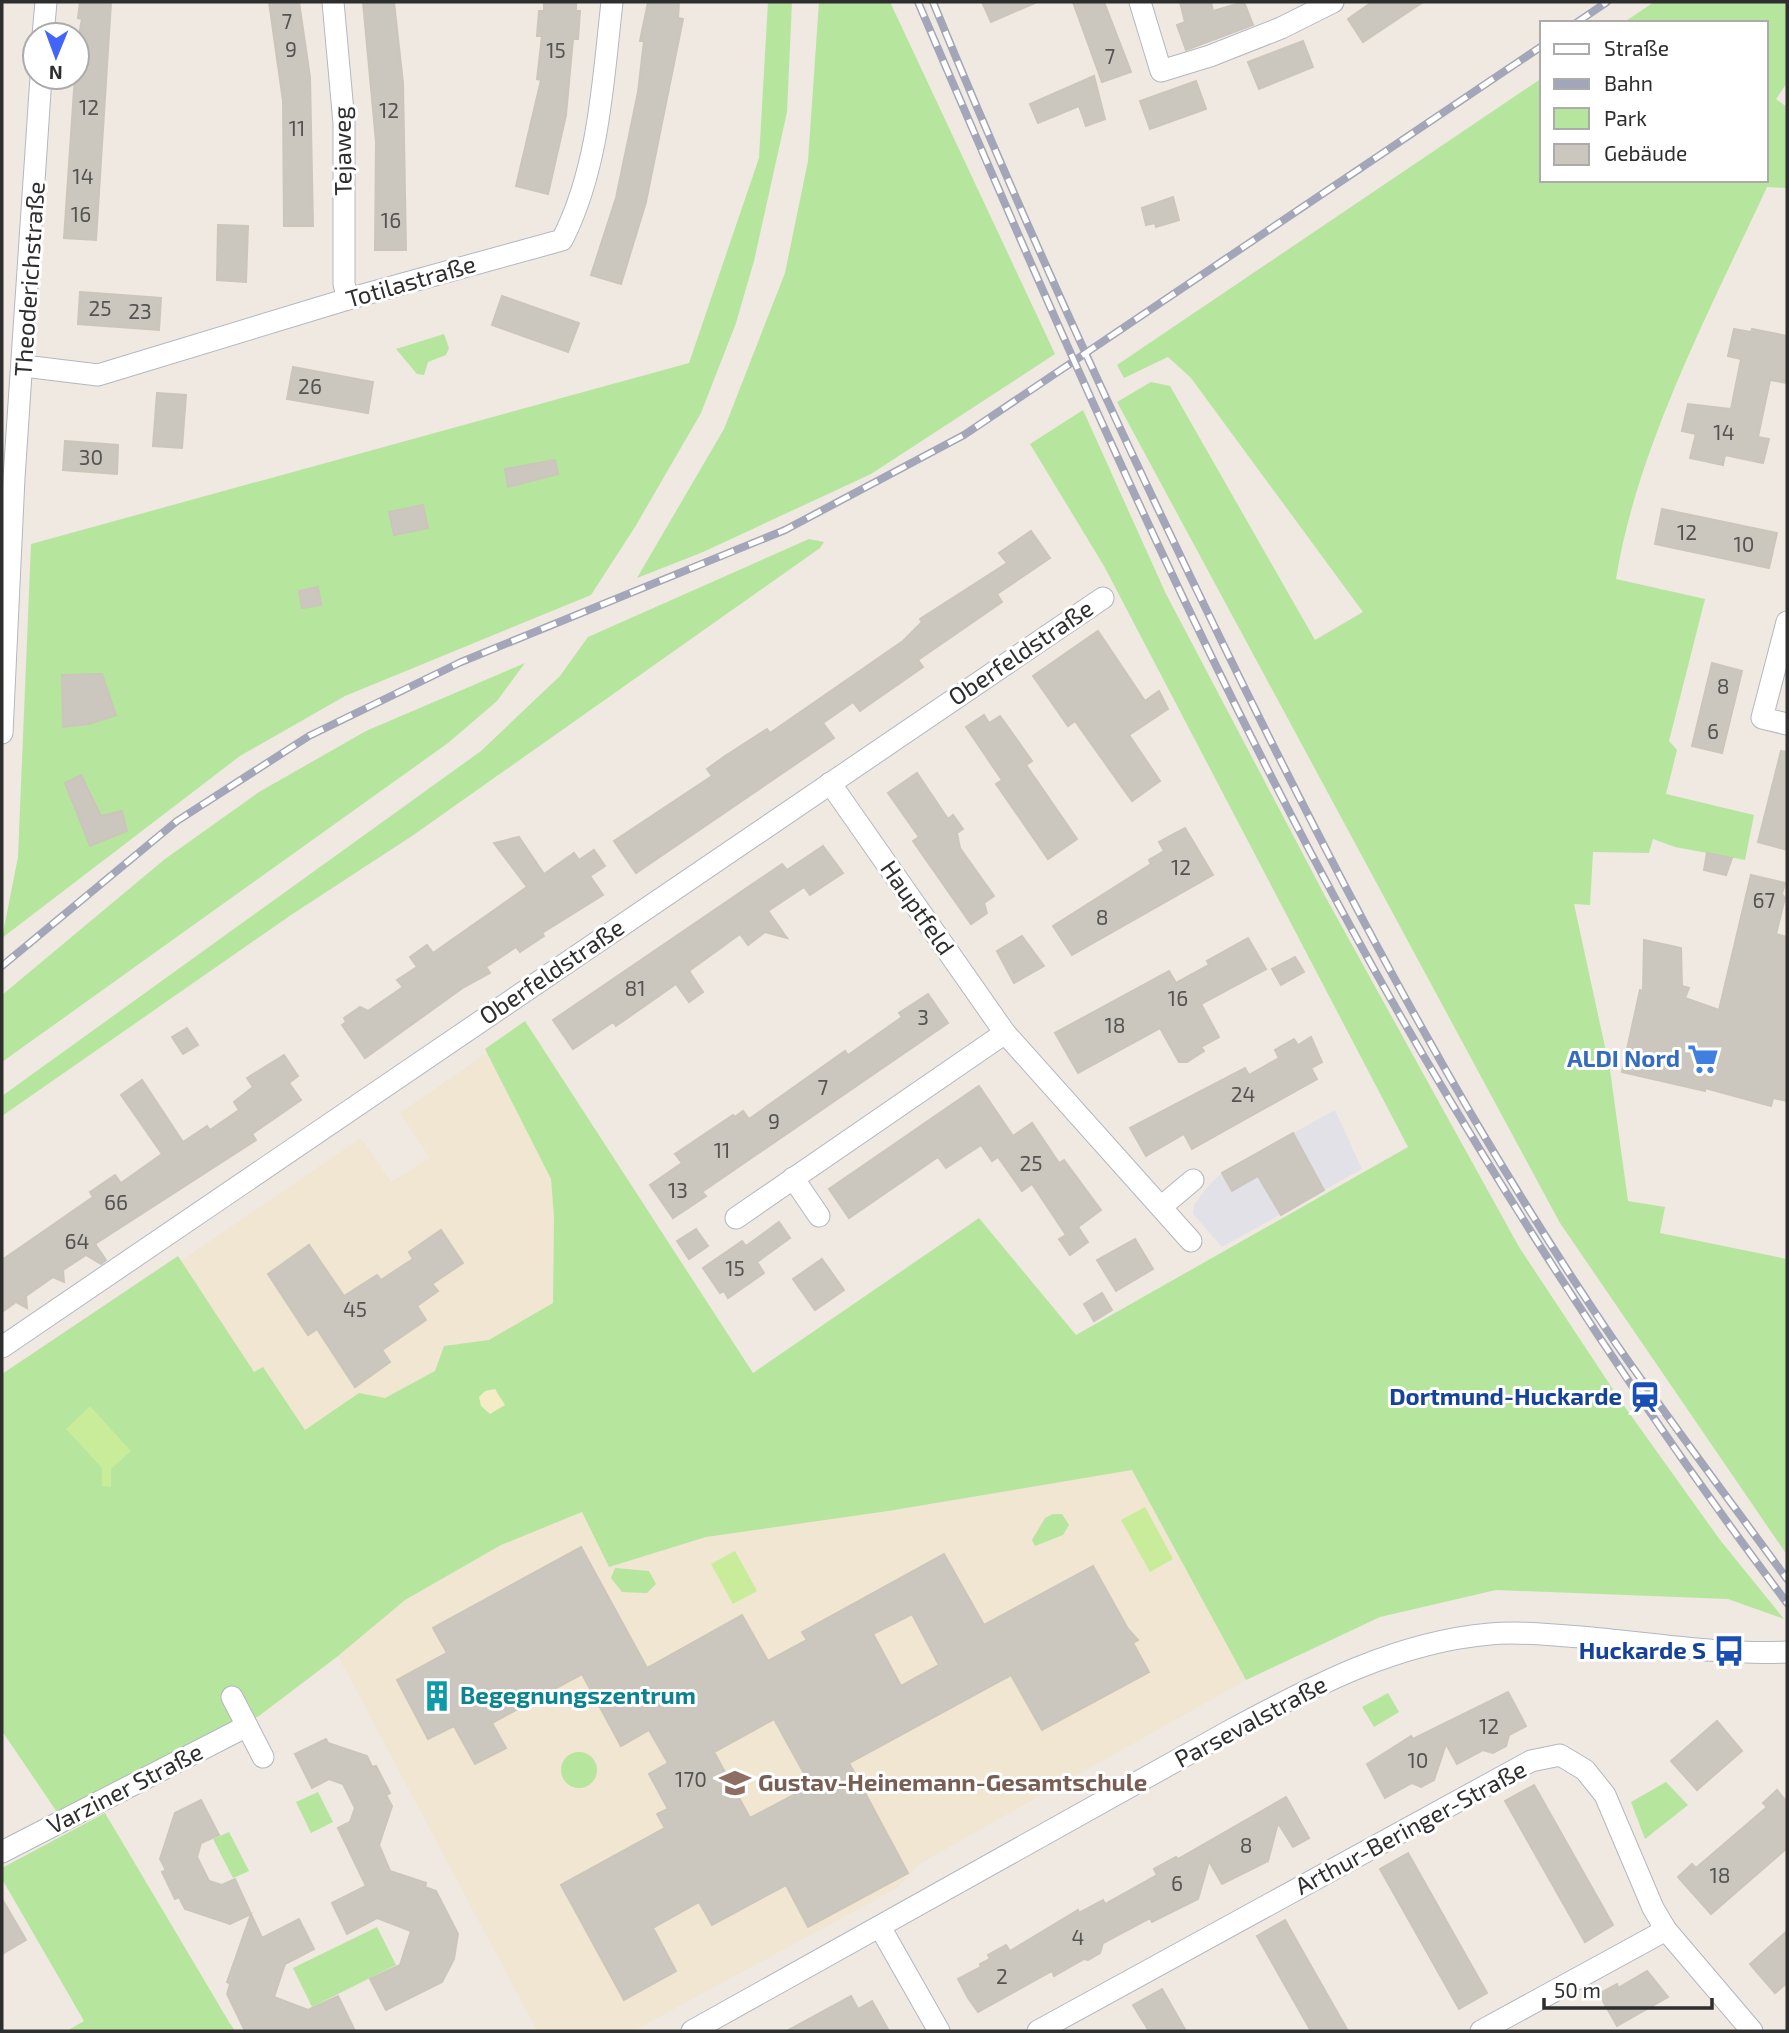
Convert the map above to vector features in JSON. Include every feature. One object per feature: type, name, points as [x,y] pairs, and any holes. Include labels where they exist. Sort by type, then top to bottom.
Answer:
[{"type":"street","points":[[44,21],[46,2]]},
{"type":"street","name":"Tejaweg","points":[[333,2],[344,123],[344,284],[348,299]]},
{"type":"street","name":"Totilastraße","points":[[24,366],[98,375],[348,299],[562,240],[578,209],[600,110],[612,2]]},
{"type":"street","points":[[1140,2],[1161,71],[1210,56],[1281,28],[1333,2]]},
{"type":"street","name":"Theoderichstraße","points":[[2,733],[15,478],[40,91]]},
{"type":"street","name":"Oberfeldstraße","points":[[2,1347],[1103,598]]},
{"type":"street","points":[[1787,622],[1762,718],[1787,724]]},
{"type":"street","name":"Hauptfeld","points":[[830,783],[1005,1033],[1191,1241]]},
{"type":"street","points":[[736,1217],[1005,1033]]},
{"type":"street","points":[[793,1178],[819,1216]]},
{"type":"street","points":[[1161,1207],[1193,1180]]},
{"type":"street","name":"Parsevalstraße","points":[[692,2031],[1233,1729],[1304,1691],[1377,1658],[1434,1643],[1491,1633],[1552,1635],[1729,1651],[1787,1652]]},
{"type":"street","points":[[232,1697],[263,1757]]},
{"type":"street","name":"Varziner Straße","points":[[2,1852],[247,1726]]},
{"type":"street","name":"Arthur-Beringer-Straße","points":[[1038,2031],[1531,1761],[1560,1755],[1585,1770],[1605,1795],[1653,1908],[1666,1930],[1752,2031]]},
{"type":"street","points":[[880,1927],[939,2031]]},
{"type":"street","points":[[1481,2031],[1666,1930]]},
{"type":"shaded area","points":[[487,1053],[551,1179],[554,1217],[553,1303],[489,1341],[444,1346],[435,1371],[385,1398],[359,1393],[305,1430],[263,1368],[254,1373],[181,1261],[361,1138],[391,1182],[430,1158],[400,1113]]},
{"type":"shaded area","points":[[1335,1110],[1362,1169],[1222,1247],[1193,1214],[1194,1205],[1208,1186],[1224,1171]]},
{"type":"shaded area","name":"Gustav-Heinemann-Gesamtschule","points":[[1133,1470],[1246,1680],[919,1864],[897,1888],[633,2031],[537,2031],[338,1656],[405,1600],[501,1545],[583,1512],[609,1567],[706,1537],[888,1511]]},
{"type":"green space","points":[[768,2],[792,2],[787,112],[754,261],[736,323],[701,413],[635,527],[591,595],[345,696],[240,756],[2,938],[18,857],[31,544],[689,363],[759,158]]},
{"type":"green space","points":[[819,2],[890,2],[1055,354],[871,474],[703,552],[637,578],[724,429],[785,273],[808,161]]},
{"type":"green space","points":[[1654,2],[1787,2],[1787,83],[1776,99],[1787,107],[1787,188],[1767,187],[1678,379],[1641,479],[1626,529],[1616,579],[1705,599],[1669,741],[1677,750],[1666,794],[1754,815],[1745,860],[1675,847],[1653,839],[1649,853],[1593,852],[1590,905],[1574,904],[1610,1070],[1628,1201],[1665,1207],[1660,1233],[1787,1259],[1787,1555],[1560,1223],[1117,402],[1151,382],[1170,386],[1315,640],[1363,612],[1191,378],[1168,357],[1124,378],[1117,365],[1540,79],[1540,182],[1768,182],[1768,21],[1626,21]]},
{"type":"green space","points":[[444,334],[449,348],[446,355],[428,362],[424,375],[417,374],[396,349]]},
{"type":"green space","points":[[1083,410],[1166,594],[1325,896],[1519,1247],[1622,1403],[1720,1540],[1784,1619],[1728,1599],[1496,1590],[1380,1617],[1246,1680],[1132,1470],[888,1511],[706,1537],[609,1567],[582,1512],[501,1545],[405,1600],[338,1656],[259,1716],[57,1812],[2,1731],[2,1374],[178,1256],[254,1372],[263,1367],[305,1430],[359,1393],[385,1398],[435,1371],[444,1346],[489,1340],[553,1303],[554,1217],[551,1179],[485,1049],[525,1021],[753,1373],[979,1218],[1076,1335],[1408,1147],[1104,566],[1030,444]]},
{"type":"green space","points":[[809,539],[824,542],[820,548],[412,836],[291,915],[2,1116],[2,1096],[481,751],[560,676],[588,637]]},
{"type":"green space","points":[[525,663],[497,701],[448,743],[2,1062],[2,995],[165,859],[259,792],[366,731]]},
{"type":"green space","points":[[90,1406],[131,1451],[111,1469],[111,1487],[102,1486],[102,1468],[66,1429]]},
{"type":"green space","points":[[1145,1507],[1173,1559],[1150,1572],[1121,1520]]},
{"type":"green space","points":[[1062,1514],[1069,1525],[1063,1535],[1035,1546],[1032,1540],[1045,1518]]},
{"type":"green space","points":[[735,1551],[757,1591],[733,1604],[711,1564]]},
{"type":"green space","points":[[615,1568],[649,1571],[656,1584],[647,1593],[622,1592],[611,1578]]},
{"type":"green space","points":[[1388,1693],[1399,1712],[1374,1727],[1362,1707]]},
{"type":"green space","points":[[579,1752],[592,1757],[597,1770],[592,1783],[579,1788],[566,1783],[561,1770],[566,1757]]},
{"type":"green space","points":[[1666,1782],[1688,1805],[1645,1839],[1631,1802]]},
{"type":"green space","points":[[318,1792],[333,1822],[311,1833],[296,1802]]},
{"type":"green space","points":[[105,1813],[235,2031],[67,2031],[84,2021],[2,1879],[2,1868]]},
{"type":"green space","points":[[229,1832],[249,1871],[233,1878],[213,1839]]},
{"type":"green space","points":[[377,1927],[396,1965],[312,2007],[293,1968]]},
{"type":"sand","points":[[495,1389],[505,1405],[490,1414],[481,1406],[479,1397],[485,1391]]},
{"type":"building","points":[[80,2],[111,2],[96,240],[64,238],[74,91],[91,91],[91,21],[82,21],[78,18]]},
{"type":"building","points":[[269,2],[299,2],[310,77],[313,226],[284,226],[283,101]]},
{"type":"building","points":[[363,2],[394,2],[403,83],[406,250],[375,250],[376,142]]},
{"type":"building","points":[[544,2],[576,2],[576,11],[580,11],[578,39],[573,39],[566,115],[548,194],[516,186],[541,80],[537,79],[542,36],[537,36],[539,11],[544,11]]},
{"type":"building","points":[[648,2],[679,2],[678,18],[683,19],[646,202],[621,284],[591,275],[616,198],[638,92],[644,41],[640,41]]},
{"type":"building","points":[[982,2],[1037,2],[991,22]]},
{"type":"building","points":[[1073,2],[1104,2],[1131,72],[1102,82]]},
{"type":"building","points":[[1180,2],[1211,2],[1213,11],[1244,2],[1253,25],[1186,50],[1177,25],[1185,22]]},
{"type":"building","points":[[1372,2],[1423,2],[1363,42],[1348,19]]},
{"type":"building","points":[[1303,41],[1313,67],[1259,89],[1248,62]]},
{"type":"building","points":[[1094,76],[1105,119],[1086,126],[1079,106],[1038,123],[1030,104]]},
{"type":"building","points":[[1196,81],[1206,109],[1150,129],[1140,101]]},
{"type":"building","points":[[1173,197],[1179,220],[1156,227],[1155,223],[1146,225],[1142,208]]},
{"type":"building","points":[[218,225],[248,226],[246,282],[217,280]]},
{"type":"building","points":[[80,292],[161,298],[159,330],[78,324]]},
{"type":"building","points":[[502,296],[579,323],[568,352],[492,325]]},
{"type":"building","points":[[1734,329],[1751,332],[1752,329],[1787,336],[1787,383],[1770,380],[1758,437],[1769,439],[1763,463],[1725,455],[1723,465],[1690,458],[1696,434],[1682,431],[1688,404],[1731,409],[1741,359],[1728,356]]},
{"type":"building","points":[[293,367],[373,382],[368,413],[287,399]]},
{"type":"building","points":[[157,393],[186,395],[182,448],[153,446]]},
{"type":"building","points":[[65,441],[118,445],[117,474],[63,470]]},
{"type":"building","points":[[555,460],[558,474],[508,487],[505,469]]},
{"type":"building","points":[[423,505],[428,528],[394,535],[389,512]]},
{"type":"building","points":[[1662,509],[1777,533],[1769,568],[1655,544]]},
{"type":"building","points":[[1031,531],[1050,558],[997,594],[1002,602],[918,660],[923,667],[860,711],[853,702],[823,723],[834,738],[636,873],[614,841],[712,776],[707,769],[725,756],[767,729],[770,733],[903,641],[922,622],[920,619],[1007,563],[999,553]]},
{"type":"building","points":[[318,587],[321,605],[302,608],[299,591]]},
{"type":"building","points":[[1098,631],[1145,701],[1159,691],[1168,709],[1129,735],[1160,781],[1132,801],[1075,721],[1068,726],[1033,676]]},
{"type":"building","points":[[1712,663],[1742,671],[1722,753],[1692,746]]},
{"type":"building","points":[[102,674],[116,715],[89,724],[63,727],[62,675]]},
{"type":"building","points":[[984,715],[989,723],[1000,716],[1032,761],[1026,765],[1077,839],[1048,859],[996,784],[1002,780],[966,727]]},
{"type":"building","points":[[1781,751],[1787,752],[1787,850],[1758,842]]},
{"type":"building","points":[[917,773],[948,819],[953,815],[963,829],[957,833],[960,848],[994,896],[984,903],[987,913],[971,924],[913,841],[919,837],[888,793]]},
{"type":"building","points":[[81,775],[101,816],[122,811],[127,831],[90,846],[65,783]]},
{"type":"building","points":[[1185,828],[1213,875],[1072,955],[1053,926],[1151,864],[1149,860],[1164,851],[1159,842]]},
{"type":"building","points":[[519,837],[544,874],[574,853],[579,860],[594,850],[605,866],[590,876],[603,895],[542,933],[544,936],[520,952],[516,947],[486,967],[490,973],[464,987],[365,1058],[342,1025],[346,1022],[344,1018],[360,1007],[368,1011],[403,987],[397,980],[417,967],[410,957],[427,945],[433,953],[527,887],[494,843]]},
{"type":"building","points":[[823,846],[843,873],[810,895],[804,887],[768,911],[787,938],[765,932],[748,945],[740,934],[689,971],[703,992],[689,1002],[676,984],[616,1026],[613,1022],[573,1049],[553,1020],[782,864],[787,870]]},
{"type":"building","points":[[1707,853],[1732,858],[1726,875],[1704,870]]},
{"type":"building","points":[[1751,875],[1785,883],[1782,894],[1785,898],[1776,934],[1787,937],[1787,1101],[1773,1098],[1771,1106],[1705,1088],[1705,1091],[1622,1072],[1640,990],[1643,991],[1644,940],[1681,948],[1682,986],[1689,988],[1685,998],[1719,1010]]},
{"type":"building","points":[[1022,936],[1044,966],[1014,983],[997,951]]},
{"type":"building","points":[[1248,938],[1266,969],[1201,1004],[1219,1037],[1201,1047],[1204,1051],[1187,1062],[1179,1062],[1160,1028],[1078,1073],[1055,1033],[1169,971],[1176,983],[1209,965],[1207,961]]},
{"type":"building","points":[[1295,957],[1304,972],[1281,985],[1272,969]]},
{"type":"building","points":[[928,994],[948,1023],[702,1192],[706,1196],[673,1218],[650,1185],[682,1163],[675,1154],[733,1115],[735,1117],[743,1111],[749,1119],[845,1051],[848,1055],[902,1017],[899,1013]]},
{"type":"building","points":[[187,1028],[198,1045],[183,1054],[172,1037]]},
{"type":"building","points":[[1311,1037],[1322,1062],[1311,1068],[1317,1079],[1192,1149],[1184,1134],[1146,1156],[1130,1128],[1245,1068],[1249,1075],[1279,1058],[1275,1050],[1294,1039],[1298,1045]]},
{"type":"building","points":[[284,1055],[298,1076],[289,1083],[301,1100],[252,1134],[256,1140],[95,1244],[106,1260],[101,1264],[86,1255],[63,1270],[64,1282],[53,1277],[26,1296],[27,1308],[16,1302],[2,1312],[2,1260],[93,1197],[90,1192],[115,1175],[121,1183],[162,1154],[121,1095],[142,1080],[183,1142],[207,1126],[210,1130],[239,1110],[234,1102],[253,1087],[247,1078]]},
{"type":"building","points":[[979,1086],[1013,1136],[1032,1123],[1059,1163],[1064,1160],[1101,1210],[1078,1227],[1088,1242],[1070,1255],[1059,1239],[1066,1235],[1032,1184],[1022,1191],[998,1157],[992,1161],[981,1145],[946,1168],[938,1157],[849,1218],[829,1189]]},
{"type":"building","points":[[1293,1133],[1324,1190],[1281,1215],[1258,1176],[1232,1191],[1222,1173]]},
{"type":"building","points":[[779,1222],[790,1238],[757,1262],[764,1273],[728,1298],[724,1291],[720,1293],[703,1268],[742,1241],[746,1246]]},
{"type":"building","points":[[696,1229],[708,1246],[689,1259],[677,1241]]},
{"type":"building","points":[[441,1230],[463,1263],[432,1284],[438,1291],[417,1306],[426,1320],[382,1350],[390,1362],[355,1387],[317,1329],[308,1335],[268,1274],[309,1245],[344,1296],[377,1275],[381,1280],[413,1259],[409,1252]]},
{"type":"building","points":[[1135,1239],[1153,1269],[1116,1291],[1097,1260]]},
{"type":"building","points":[[822,1259],[844,1290],[815,1310],[793,1279]]},
{"type":"building","points":[[1102,1293],[1112,1310],[1094,1321],[1084,1304]]},
{"type":"building","points":[[581,1547],[647,1668],[742,1615],[768,1661],[807,1640],[802,1632],[944,1554],[984,1625],[1093,1566],[1128,1629],[1138,1640],[1133,1643],[1149,1672],[1042,1730],[1011,1675],[849,1763],[908,1873],[808,1927],[786,1885],[712,1925],[699,1902],[653,1928],[676,1971],[624,2000],[561,1885],[665,1828],[657,1814],[668,1809],[649,1774],[668,1763],[649,1730],[621,1746],[582,1674],[492,1723],[506,1748],[475,1764],[454,1726],[428,1739],[397,1680],[447,1653],[433,1628]],"holes":[[[912,1614],[939,1665],[901,1686],[873,1634]],[[774,1719],[811,1786],[750,1818],[714,1752]]]},
{"type":"building","points":[[1508,1692],[1526,1726],[1509,1735],[1506,1746],[1493,1753],[1483,1750],[1457,1764],[1446,1744],[1434,1780],[1421,1787],[1412,1783],[1385,1798],[1367,1764],[1411,1736],[1413,1739]]},
{"type":"building","points":[[1717,1721],[1742,1751],[1697,1790],[1671,1761]]},
{"type":"building","points":[[326,1739],[328,1743],[367,1756],[372,1767],[376,1766],[390,1793],[386,1795],[392,1806],[379,1845],[390,1871],[426,1883],[425,1887],[436,1891],[458,1934],[454,1959],[442,1982],[386,2010],[370,1979],[400,1965],[411,1931],[377,1918],[347,1934],[332,1903],[366,1886],[338,1828],[350,1822],[355,1808],[343,1784],[329,1779],[312,1788],[295,1754]]},
{"type":"building","points":[[1534,1785],[1613,1925],[1585,1942],[1505,1801]]},
{"type":"building","points":[[1777,1790],[1787,1802],[1787,1848],[1711,1914],[1678,1877],[1692,1864],[1696,1868],[1767,1807],[1763,1803]]},
{"type":"building","points":[[1286,1797],[1309,1838],[1293,1847],[1278,1823],[1268,1861],[1222,1884],[1209,1861],[1198,1899],[1152,1922],[1150,1918],[1103,1943],[1100,1953],[1088,1960],[1084,1959],[1054,1976],[1052,1971],[978,2012],[968,1998],[958,1979],[981,1967],[980,1964],[990,1959],[988,1955],[1006,1945],[1010,1951],[1078,1910],[1079,1913],[1103,1900],[1105,1904],[1157,1875],[1154,1869],[1176,1857],[1178,1859]]},
{"type":"building","points":[[201,1800],[219,1835],[201,1843],[197,1857],[209,1881],[222,1885],[235,1879],[262,1938],[299,1919],[314,1949],[285,1964],[274,1997],[308,2010],[338,1996],[355,2031],[245,2031],[227,1994],[230,1984],[227,1982],[251,1914],[230,1924],[185,1909],[179,1897],[175,1899],[162,1872],[166,1870],[160,1859],[175,1813]]},
{"type":"building","points":[[1408,1853],[1487,1993],[1459,2009],[1380,1869]]},
{"type":"building","points":[[2,1899],[26,1940],[2,1954]]},
{"type":"building","points":[[1285,1920],[1348,2031],[1311,2031],[1283,1982],[1257,1936]]},
{"type":"building","points":[[1787,1931],[1787,1983],[1775,1993],[1750,1964]]},
{"type":"building","points":[[1647,1971],[1668,1997],[1617,2026],[1599,1994],[1617,1984],[1618,1988]]},
{"type":"building","points":[[1162,1989],[1186,2031],[1149,2031],[1133,2005]]},
{"type":"building","points":[[851,1996],[858,2009],[872,2001],[889,2031],[787,2031]]},
{"type":"railway","points":[[918,2],[1094,406],[1156,539],[1219,672],[1354,933],[1426,1060],[1554,1269],[1644,1404],[1787,1603]]},
{"type":"railway","points":[[933,2],[1037,245],[1147,485],[1267,734],[1407,1002],[1508,1176],[1617,1345],[1787,1579]]},
{"type":"railway","points":[[1579,21],[1607,2]]},
{"type":"railway","points":[[2,966],[177,821],[309,736],[461,662],[785,530],[964,435],[1540,47]]},
{"type":"place","name":"ALDI Nord","points":[[1703,1059]]},
{"type":"place","name":"Dortmund-Huckarde","points":[[1645,1397]]},
{"type":"place","name":"Huckarde S","points":[[1729,1651]]},
{"type":"place","name":"Begegnungszentrum","points":[[437,1696]]},
{"type":"place","name":"Gustav-Heinemann-Gesamtschule","points":[[735,1783]]}]
